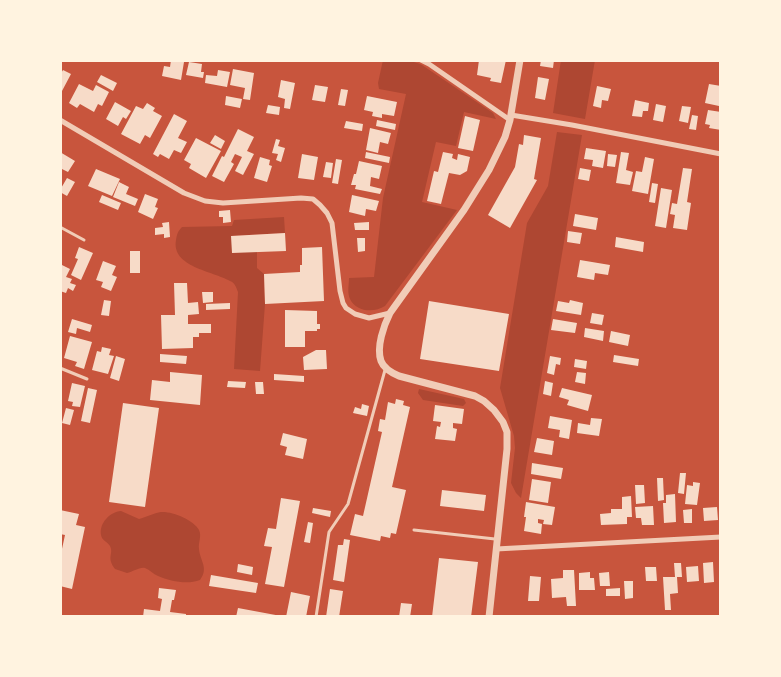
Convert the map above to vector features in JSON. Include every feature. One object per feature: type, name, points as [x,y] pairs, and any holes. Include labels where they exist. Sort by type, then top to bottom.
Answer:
[{"type":"street","points":[[421,60],[510,117],[572,125],[721,154]]},
{"type":"street","points":[[489,617],[507,449],[507,432],[504,422],[489,405],[476,396],[399,376],[386,368],[381,360],[380,348],[383,328],[390,313],[477,191],[499,150],[510,117],[520,60]]},
{"type":"street","points":[[60,120],[194,198],[224,203],[301,198],[316,201],[324,208],[332,223],[340,291],[346,308],[355,314],[369,318],[390,313]]},
{"type":"street","points":[[496,549],[721,537]]},
{"type":"lane","points":[[60,227],[84,240]]},
{"type":"lane","points":[[60,368],[87,380]]},
{"type":"lane","points":[[316,617],[329,532],[348,504],[386,368]]},
{"type":"lane","points":[[414,530],[497,540]]},
{"type":"shaded area","points":[[383,60],[407,61],[422,65],[493,113],[496,119],[464,112],[456,146],[436,142],[422,202],[457,210],[385,306],[376,310],[366,310],[356,307],[350,299],[349,278],[374,277],[383,198],[406,94],[379,89],[378,83]]},
{"type":"shaded area","points":[[561,60],[595,60],[585,119],[553,113]]},
{"type":"shaded area","points":[[557,132],[582,135],[521,498],[511,483],[514,436],[500,388],[527,223],[548,186]]},
{"type":"shaded area","points":[[284,217],[285,233],[231,236],[257,252],[257,268],[264,274],[265,304],[260,371],[234,369],[237,288],[223,277],[186,262],[176,249],[177,234],[182,227],[232,226],[234,220]]},
{"type":"shaded area","points":[[419,389],[464,399],[466,403],[463,406],[423,400],[418,393]]},
{"type":"shaded area","points":[[121,511],[139,519],[158,513],[171,513],[196,526],[200,532],[199,549],[204,568],[200,580],[173,581],[145,568],[127,573],[115,569],[111,561],[110,546],[103,539],[101,531],[106,519],[113,513]]},
{"type":"building","points":[[171,60],[184,62],[181,80],[162,76],[164,66],[170,67]]},
{"type":"building","points":[[479,60],[506,60],[501,83],[477,75]]},
{"type":"building","points":[[541,60],[554,60],[553,68],[540,66]]},
{"type":"building","points":[[189,62],[202,64],[203,78],[186,75]]},
{"type":"building","points":[[233,69],[254,73],[250,100],[243,99],[245,88],[230,85]]},
{"type":"building","points":[[63,70],[71,74],[62,91],[60,90],[60,75]]},
{"type":"building","points":[[218,70],[230,72],[227,87],[205,83],[206,75],[217,76]]},
{"type":"building","points":[[101,75],[117,83],[113,91],[97,82]]},
{"type":"building","points":[[538,77],[549,79],[545,100],[535,98]]},
{"type":"building","points":[[281,80],[295,83],[290,109],[284,108],[285,99],[278,97]]},
{"type":"building","points":[[79,84],[93,91],[96,85],[109,92],[102,106],[98,104],[94,112],[80,104],[77,108],[69,103]]},
{"type":"building","points":[[709,84],[721,86],[719,106],[705,103]]},
{"type":"building","points":[[315,85],[328,87],[325,102],[312,100]]},
{"type":"building","points":[[597,86],[611,89],[608,101],[602,100],[601,108],[593,106]]},
{"type":"building","points":[[341,89],[348,90],[345,106],[338,105]]},
{"type":"building","points":[[226,96],[242,99],[240,108],[225,105]]},
{"type":"building","points":[[367,96],[397,102],[394,116],[382,114],[382,118],[372,116],[373,112],[364,110]]},
{"type":"building","points":[[635,100],[649,103],[648,111],[643,111],[642,117],[632,116]]},
{"type":"building","points":[[115,102],[131,111],[126,119],[123,117],[118,126],[106,119]]},
{"type":"building","points":[[147,103],[155,108],[153,111],[162,116],[150,138],[145,135],[140,144],[121,134],[136,106],[143,109]]},
{"type":"building","points":[[656,104],[666,106],[663,122],[653,120]]},
{"type":"building","points":[[268,105],[280,107],[279,115],[266,113]]},
{"type":"building","points":[[682,106],[691,107],[688,123],[679,121]]},
{"type":"building","points":[[708,110],[721,112],[721,130],[709,128],[710,125],[705,124]]},
{"type":"building","points":[[174,114],[187,121],[178,138],[187,142],[181,153],[174,150],[169,159],[160,154],[158,157],[153,154]]},
{"type":"building","points":[[692,115],[698,116],[696,130],[689,129]]},
{"type":"building","points":[[465,116],[480,120],[473,151],[458,148]]},
{"type":"building","points":[[377,120],[396,124],[395,130],[376,126]]},
{"type":"building","points":[[346,121],[363,124],[362,131],[344,128]]},
{"type":"building","points":[[370,128],[391,133],[388,144],[380,142],[378,153],[366,150]]},
{"type":"building","points":[[238,129],[254,137],[247,151],[254,154],[243,175],[235,171],[242,157],[235,154],[231,162],[234,164],[224,182],[212,176]]},
{"type":"building","points":[[215,135],[225,141],[221,149],[210,143]]},
{"type":"building","points":[[524,135],[541,138],[534,179],[537,180],[510,228],[488,215],[515,167],[519,144],[523,145]]},
{"type":"building","points":[[196,138],[221,151],[206,178],[189,168],[191,164],[184,160]]},
{"type":"building","points":[[276,139],[280,140],[278,146],[285,148],[281,162],[276,160],[278,154],[272,153]]},
{"type":"building","points":[[586,148],[606,151],[603,168],[592,166],[593,160],[584,159]]},
{"type":"building","points":[[60,152],[75,161],[68,172],[62,169],[60,172]]},
{"type":"building","points":[[366,152],[390,157],[389,163],[365,158]]},
{"type":"building","points":[[443,152],[453,154],[452,158],[457,160],[458,154],[470,157],[467,171],[460,175],[449,173],[441,204],[427,201],[434,171],[438,172]]},
{"type":"building","points":[[621,152],[629,153],[626,170],[633,172],[630,185],[616,183]]},
{"type":"building","points":[[302,154],[318,157],[314,180],[298,178]]},
{"type":"building","points":[[608,154],[617,155],[615,167],[607,166]]},
{"type":"building","points":[[260,157],[270,160],[269,165],[272,166],[267,182],[254,178]]},
{"type":"building","points":[[645,157],[654,159],[648,194],[632,191],[636,171],[642,172]]},
{"type":"building","points":[[336,159],[342,160],[338,184],[332,183]]},
{"type":"building","points":[[359,161],[382,166],[379,179],[371,177],[370,186],[382,189],[380,194],[355,189],[356,185],[351,185]]},
{"type":"building","points":[[326,162],[333,163],[331,178],[323,177]]},
{"type":"building","points":[[580,168],[591,170],[589,181],[578,179]]},
{"type":"building","points":[[683,168],[692,169],[687,202],[691,203],[687,230],[673,228],[675,215],[670,214],[672,203],[677,204]]},
{"type":"building","points":[[96,169],[120,179],[112,196],[88,186]]},
{"type":"building","points":[[67,178],[75,182],[67,196],[60,190]]},
{"type":"building","points":[[119,182],[129,187],[126,194],[138,199],[135,206],[113,197]]},
{"type":"building","points":[[652,183],[658,184],[655,203],[649,202]]},
{"type":"building","points":[[661,188],[672,190],[666,228],[655,226]]},
{"type":"building","points":[[145,194],[158,199],[155,207],[158,208],[153,219],[138,212]]},
{"type":"building","points":[[102,195],[121,203],[118,210],[99,202]]},
{"type":"building","points":[[352,195],[379,201],[376,211],[366,209],[365,216],[349,212]]},
{"type":"building","points":[[230,210],[231,222],[223,223],[223,217],[219,217],[219,211]]},
{"type":"building","points":[[575,214],[598,218],[596,230],[573,226]]},
{"type":"building","points":[[169,222],[170,237],[164,238],[164,234],[155,235],[155,228],[163,227],[162,223]]},
{"type":"building","points":[[369,222],[369,230],[355,230],[354,223]]},
{"type":"building","points":[[568,231],[582,233],[580,244],[567,242]]},
{"type":"building","points":[[285,233],[286,251],[232,253],[231,236]]},
{"type":"building","points":[[616,237],[644,242],[643,252],[615,247]]},
{"type":"building","points":[[357,238],[365,238],[365,251],[358,252]]},
{"type":"building","points":[[79,247],[93,253],[81,280],[71,275],[78,259],[75,258]]},
{"type":"building","points":[[322,247],[324,301],[265,304],[264,274],[300,272],[302,248]]},
{"type":"building","points":[[130,251],[140,251],[140,273],[130,273]]},
{"type":"building","points":[[580,260],[610,265],[608,275],[595,273],[594,280],[577,277]]},
{"type":"building","points":[[103,261],[116,266],[112,275],[117,277],[111,291],[101,287],[103,282],[96,280]]},
{"type":"building","points":[[60,264],[70,269],[66,277],[72,279],[70,283],[76,285],[73,291],[68,288],[66,293],[60,291]]},
{"type":"building","points":[[174,283],[187,283],[188,303],[198,302],[199,314],[188,315],[188,324],[211,324],[211,333],[199,333],[199,337],[193,337],[193,348],[162,349],[161,315],[175,315]]},
{"type":"building","points":[[202,292],[213,292],[213,302],[203,303]]},
{"type":"building","points":[[104,300],[111,301],[109,316],[101,315]]},
{"type":"building","points":[[570,300],[583,303],[581,315],[556,311],[558,301],[569,303]]},
{"type":"building","points":[[429,301],[509,314],[499,371],[420,359]]},
{"type":"building","points":[[230,303],[230,309],[206,310],[206,304]]},
{"type":"building","points":[[285,310],[317,311],[317,324],[320,324],[320,329],[305,331],[305,347],[285,347]]},
{"type":"building","points":[[592,313],[604,315],[602,325],[590,323]]},
{"type":"building","points":[[72,319],[92,325],[90,332],[77,328],[76,334],[68,332]]},
{"type":"building","points":[[553,319],[577,323],[575,333],[551,330]]},
{"type":"building","points":[[585,328],[604,331],[603,341],[584,337]]},
{"type":"building","points":[[611,331],[630,335],[628,346],[609,342]]},
{"type":"building","points":[[70,336],[92,342],[84,369],[75,366],[77,362],[64,358]]},
{"type":"building","points":[[102,347],[111,349],[109,355],[114,356],[108,374],[92,370],[97,351],[101,352]]},
{"type":"building","points":[[316,350],[326,350],[327,369],[304,370],[303,357]]},
{"type":"building","points":[[160,354],[187,356],[186,364],[160,362]]},
{"type":"building","points":[[614,355],[639,359],[638,366],[613,362]]},
{"type":"building","points":[[116,356],[125,359],[119,381],[110,378]]},
{"type":"building","points":[[550,356],[561,358],[560,365],[556,364],[554,375],[547,373]]},
{"type":"building","points":[[575,359],[587,361],[586,369],[574,367]]},
{"type":"building","points":[[170,372],[202,375],[200,405],[150,400],[152,380],[170,382]]},
{"type":"building","points":[[577,372],[586,373],[585,384],[575,382]]},
{"type":"building","points":[[274,374],[304,376],[304,382],[274,380]]},
{"type":"building","points":[[228,381],[246,382],[245,388],[227,387]]},
{"type":"building","points":[[545,381],[553,383],[551,396],[543,394]]},
{"type":"building","points":[[255,382],[263,382],[264,394],[256,394]]},
{"type":"building","points":[[72,383],[85,386],[80,407],[72,406],[73,402],[68,401]]},
{"type":"building","points":[[88,388],[97,390],[90,423],[81,421]]},
{"type":"building","points":[[562,388],[592,395],[588,411],[567,405],[569,400],[559,397]]},
{"type":"building","points":[[396,399],[404,401],[403,405],[410,407],[392,487],[406,490],[396,534],[391,533],[390,538],[381,536],[380,541],[350,535],[355,514],[363,516],[382,432],[378,431],[380,419],[385,420],[388,402],[395,404]]},
{"type":"building","points":[[123,403],[159,408],[145,507],[109,502]]},
{"type":"building","points":[[362,404],[369,406],[367,416],[353,413],[355,407],[361,409]]},
{"type":"building","points":[[435,405],[464,409],[462,424],[453,423],[453,428],[457,429],[455,441],[435,439],[437,426],[440,427],[441,422],[433,421]]},
{"type":"building","points":[[66,408],[74,410],[70,425],[62,423]]},
{"type":"building","points":[[550,416],[572,420],[569,439],[559,437],[560,430],[548,428]]},
{"type":"building","points":[[591,418],[602,419],[599,436],[577,433],[578,423],[590,425]]},
{"type":"building","points":[[283,433],[307,439],[303,459],[285,455],[287,447],[280,445]]},
{"type":"building","points":[[537,438],[554,441],[552,455],[534,452]]},
{"type":"building","points":[[532,463],[563,468],[561,479],[531,474]]},
{"type":"building","points":[[680,473],[686,473],[684,494],[678,493]]},
{"type":"building","points":[[657,478],[663,478],[664,500],[658,501]]},
{"type":"building","points":[[532,479],[551,482],[548,503],[529,500]]},
{"type":"building","points":[[693,482],[700,483],[697,505],[685,504],[687,485],[693,486]]},
{"type":"building","points":[[635,485],[644,485],[645,503],[636,504]]},
{"type":"building","points":[[442,490],[486,495],[484,511],[440,506]]},
{"type":"building","points":[[675,494],[676,522],[664,523],[663,503],[666,503],[666,495]]},
{"type":"building","points":[[631,496],[632,517],[627,517],[627,524],[601,525],[600,514],[611,513],[611,509],[622,509],[622,497]]},
{"type":"building","points":[[281,498],[300,501],[284,587],[265,584],[272,547],[264,546],[268,528],[276,529]]},
{"type":"building","points":[[526,502],[555,507],[552,525],[543,524],[544,520],[538,519],[538,523],[542,524],[541,534],[524,531]]},
{"type":"building","points":[[653,506],[654,525],[642,525],[641,518],[636,518],[635,507]]},
{"type":"building","points":[[717,507],[718,520],[704,521],[703,508]]},
{"type":"building","points":[[313,508],[331,511],[330,517],[312,513]]},
{"type":"building","points":[[692,509],[692,523],[684,523],[683,510]]},
{"type":"building","points":[[60,510],[79,514],[76,525],[85,527],[72,589],[60,586],[60,558],[65,535],[60,534]]},
{"type":"building","points":[[308,522],[313,523],[310,543],[304,542]]},
{"type":"building","points":[[344,539],[350,540],[344,582],[333,580],[338,545],[343,545]]},
{"type":"building","points":[[439,558],[478,562],[471,617],[432,617]]},
{"type":"building","points":[[713,562],[714,582],[704,583],[703,563]]},
{"type":"building","points":[[674,563],[681,563],[682,577],[675,577]]},
{"type":"building","points":[[238,564],[253,567],[252,575],[237,572]]},
{"type":"building","points":[[698,566],[699,581],[687,582],[686,567]]},
{"type":"building","points":[[645,567],[656,567],[657,581],[646,581]]},
{"type":"building","points":[[563,570],[574,570],[576,606],[567,606],[566,597],[552,598],[551,579],[563,578]]},
{"type":"building","points":[[590,572],[590,578],[594,578],[595,590],[579,590],[579,573]]},
{"type":"building","points":[[609,572],[610,586],[600,586],[599,573]]},
{"type":"building","points":[[211,575],[258,583],[256,593],[209,586]]},
{"type":"building","points":[[530,576],[541,577],[539,601],[528,601]]},
{"type":"building","points":[[663,577],[677,577],[678,593],[670,594],[671,610],[665,610]]},
{"type":"building","points":[[624,581],[633,581],[633,598],[625,599]]},
{"type":"building","points":[[159,588],[176,590],[170,612],[186,614],[186,617],[143,617],[144,609],[160,611],[162,599],[158,598]]},
{"type":"building","points":[[620,588],[620,596],[606,596],[606,589]]},
{"type":"building","points":[[330,589],[343,591],[339,617],[326,617]]},
{"type":"building","points":[[291,592],[310,596],[306,617],[286,617]]},
{"type":"building","points":[[401,603],[412,604],[410,617],[399,617]]},
{"type":"building","points":[[238,608],[281,616],[281,617],[236,617]]}]
